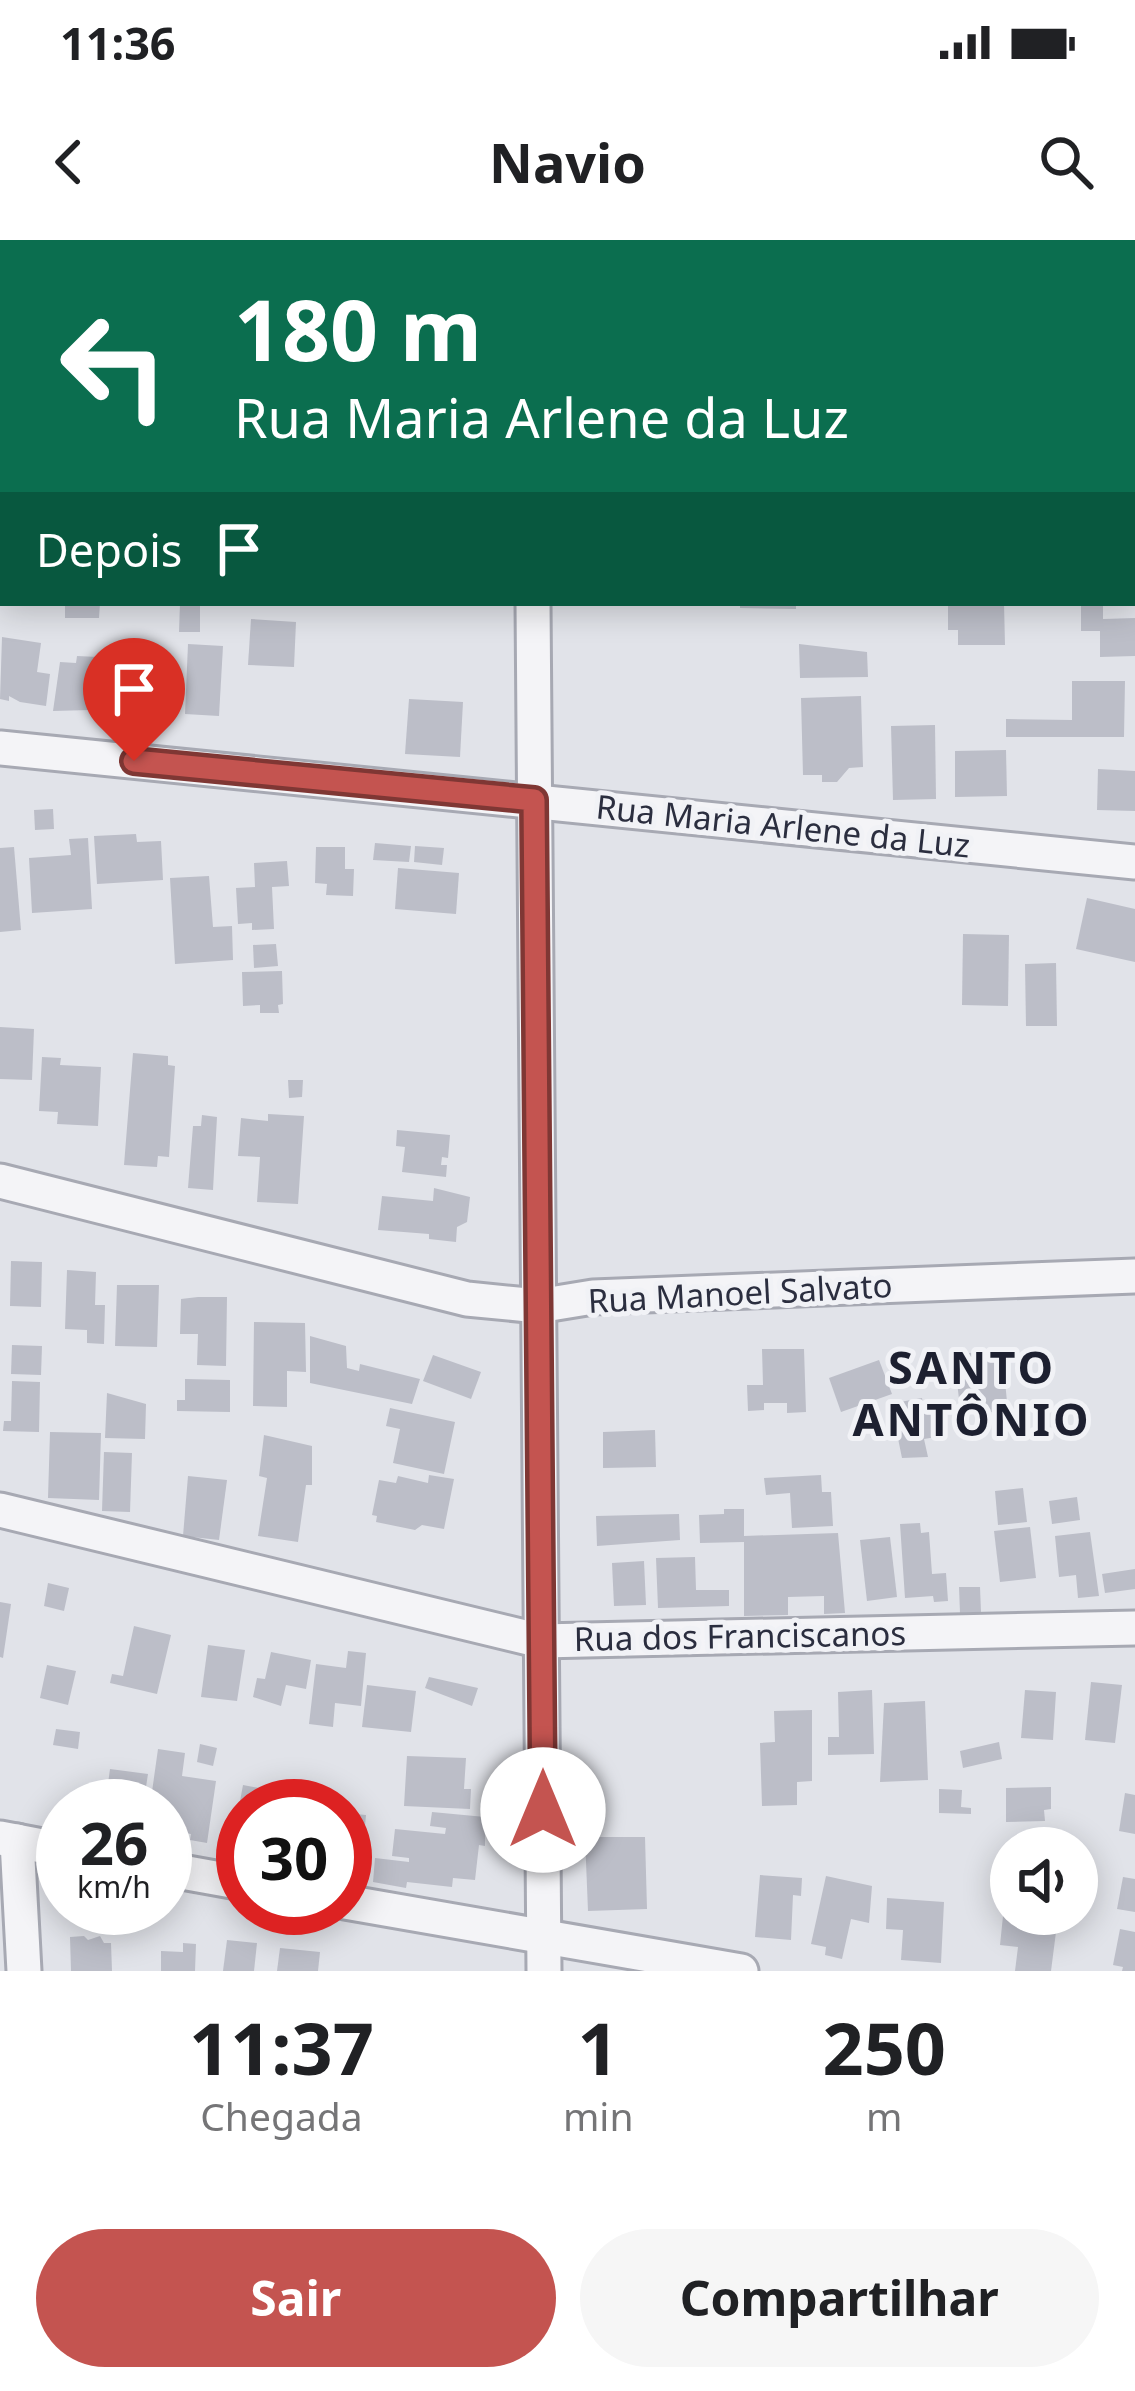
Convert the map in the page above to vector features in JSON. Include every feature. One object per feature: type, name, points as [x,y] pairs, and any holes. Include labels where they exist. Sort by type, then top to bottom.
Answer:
[{"type":"street","points":[[533,606],[543,1954]]},
{"type":"street","name":"Rua Maria Arlene da Luz","points":[[0,748],[1135,862]]},
{"type":"street","name":"Rua Manoel Salvato","points":[[0,1181],[467,1299],[538,1306],[593,1297],[1135,1276]]},
{"type":"street","name":"Rua dos Franciscanos","points":[[0,1510],[542,1641],[1135,1628]]},
{"type":"street","points":[[9,1840],[24,1971]]},
{"type":"street","points":[[372,1909],[543,1954],[741,1971]]},
{"type":"building","points":[[65,606],[100,606],[99,618],[65,618]]},
{"type":"building","points":[[180,606],[200,606],[200,632],[179,632]]},
{"type":"building","points":[[740,606],[796,606],[796,609]]},
{"type":"building","points":[[948,606],[1004,606],[1005,645],[958,645],[958,630],[948,630]]},
{"type":"building","points":[[1081,606],[1103,606],[1103,619],[1135,618],[1135,656],[1100,657],[1100,631],[1081,631]]},
{"type":"building","points":[[251,619],[296,622],[294,667],[248,665]]},
{"type":"building","points":[[2,637],[41,643],[37,672],[50,674],[46,706],[9,696],[9,701],[0,699]]},
{"type":"building","points":[[188,644],[223,646],[219,716],[185,714]]},
{"type":"building","points":[[799,644],[867,652],[868,677],[800,678]]},
{"type":"building","points":[[77,656],[98,657],[90,710],[53,711],[60,662],[76,663]]},
{"type":"building","points":[[1072,681],[1125,681],[1124,737],[1006,737],[1006,719],[1072,720]]},
{"type":"building","points":[[861,696],[863,767],[849,768],[837,782],[822,782],[822,775],[803,775],[801,698]]},
{"type":"building","points":[[409,699],[463,702],[460,757],[405,754]]},
{"type":"building","points":[[935,725],[936,799],[893,800],[891,726]]},
{"type":"building","points":[[1006,750],[1007,796],[955,797],[955,751]]},
{"type":"building","points":[[1098,769],[1135,771],[1135,811],[1097,810]]},
{"type":"building","points":[[53,809],[54,829],[35,830],[34,810]]},
{"type":"building","points":[[136,834],[137,842],[161,841],[163,880],[97,884],[94,836]]},
{"type":"building","points":[[88,838],[92,909],[32,913],[29,858],[71,855],[69,839]]},
{"type":"building","points":[[375,843],[411,846],[409,862],[373,860]]},
{"type":"building","points":[[415,846],[444,848],[442,865],[414,862]]},
{"type":"building","points":[[14,847],[21,930],[0,932],[0,848]]},
{"type":"building","points":[[316,847],[345,847],[345,869],[354,869],[353,896],[326,895],[327,884],[315,883]]},
{"type":"building","points":[[287,861],[289,886],[272,887],[274,929],[252,930],[252,923],[238,924],[236,888],[255,887],[254,863]]},
{"type":"building","points":[[398,868],[459,873],[456,914],[395,909]]},
{"type":"building","points":[[209,876],[213,927],[232,926],[233,960],[175,964],[170,878]]},
{"type":"building","points":[[1087,898],[1135,909],[1135,962],[1076,949]]},
{"type":"building","points":[[963,934],[1009,935],[1008,1006],[962,1005]]},
{"type":"building","points":[[276,944],[278,966],[254,968],[253,945]]},
{"type":"building","points":[[1056,963],[1057,1026],[1026,1026],[1025,964]]},
{"type":"building","points":[[282,971],[279,1013],[260,1013],[260,1005],[243,1006],[242,972]]},
{"type":"building","points":[[0,1027],[34,1029],[32,1080],[0,1079]]},
{"type":"building","points":[[133,1053],[168,1056],[168,1065],[175,1066],[169,1157],[158,1156],[157,1167],[124,1165]]},
{"type":"building","points":[[42,1057],[61,1058],[60,1065],[101,1067],[98,1126],[57,1124],[58,1112],[39,1111]]},
{"type":"building","points":[[288,1080],[303,1080],[302,1097],[289,1098]]},
{"type":"building","points":[[268,1114],[304,1116],[298,1204],[257,1202],[260,1157],[238,1156],[241,1118],[268,1121]]},
{"type":"building","points":[[202,1115],[217,1117],[213,1190],[188,1188],[193,1126],[201,1126]]},
{"type":"building","points":[[397,1130],[450,1135],[448,1158],[442,1157],[441,1165],[447,1165],[446,1177],[402,1172],[405,1147],[396,1146]]},
{"type":"building","points":[[434,1188],[470,1197],[467,1222],[457,1227],[456,1242],[429,1239],[429,1234],[378,1230],[382,1196],[433,1201]]},
{"type":"building","points":[[11,1261],[42,1262],[41,1307],[10,1306]]},
{"type":"building","points":[[67,1270],[96,1272],[95,1305],[105,1305],[104,1344],[87,1343],[87,1330],[65,1329]]},
{"type":"building","points":[[117,1285],[159,1285],[157,1347],[115,1346]]},
{"type":"building","points":[[227,1297],[226,1366],[197,1365],[198,1334],[180,1334],[181,1299]]},
{"type":"building","points":[[254,1322],[305,1323],[306,1372],[287,1371],[287,1407],[253,1406]]},
{"type":"building","points":[[310,1336],[346,1346],[347,1368],[359,1371],[360,1364],[420,1379],[412,1404],[310,1383]]},
{"type":"building","points":[[12,1345],[42,1346],[41,1375],[11,1374]]},
{"type":"building","points":[[762,1349],[804,1349],[806,1412],[787,1413],[787,1403],[764,1403],[764,1410],[748,1411],[747,1385],[763,1385]]},
{"type":"building","points":[[1002,1349],[1007,1402],[993,1404],[993,1412],[977,1414],[976,1406],[960,1408],[954,1355]]},
{"type":"building","points":[[433,1355],[481,1372],[471,1399],[423,1381]]},
{"type":"building","points":[[879,1360],[892,1394],[841,1412],[829,1378]]},
{"type":"building","points":[[185,1379],[230,1380],[230,1412],[177,1411],[177,1400],[185,1400]]},
{"type":"building","points":[[12,1381],[40,1382],[39,1432],[3,1431],[4,1421],[11,1421]]},
{"type":"building","points":[[107,1393],[146,1404],[145,1439],[105,1438]]},
{"type":"building","points":[[922,1398],[923,1404],[929,1403],[936,1437],[924,1439],[928,1457],[902,1458],[894,1419],[899,1417],[900,1402]]},
{"type":"building","points":[[390,1408],[455,1422],[444,1474],[393,1463],[400,1429],[386,1426]]},
{"type":"building","points":[[655,1430],[656,1467],[603,1468],[603,1432]]},
{"type":"building","points":[[50,1432],[101,1433],[99,1500],[48,1498]]},
{"type":"building","points":[[264,1435],[312,1446],[312,1485],[306,1485],[298,1542],[258,1536],[267,1478],[259,1476]]},
{"type":"building","points":[[104,1452],[132,1453],[130,1512],[102,1511]]},
{"type":"building","points":[[429,1475],[454,1479],[444,1529],[422,1525],[415,1530],[376,1522],[377,1516],[372,1515],[379,1480],[396,1483],[398,1476],[428,1483]]},
{"type":"building","points":[[821,1475],[822,1492],[831,1492],[833,1526],[792,1528],[790,1493],[766,1495],[764,1478]]},
{"type":"building","points":[[188,1476],[227,1480],[219,1540],[183,1536]]},
{"type":"building","points":[[1023,1488],[1027,1522],[998,1525],[995,1491]]},
{"type":"building","points":[[1077,1497],[1080,1520],[1052,1524],[1049,1501]]},
{"type":"building","points":[[724,1509],[744,1509],[744,1536],[838,1533],[845,1613],[824,1614],[824,1596],[788,1597],[788,1615],[744,1616],[744,1542],[700,1543],[699,1515],[724,1514]]},
{"type":"building","points":[[679,1514],[680,1540],[597,1546],[596,1516]]},
{"type":"building","points":[[920,1523],[921,1533],[929,1532],[932,1574],[946,1573],[948,1601],[934,1602],[933,1596],[905,1598],[900,1524]]},
{"type":"building","points":[[1030,1527],[1036,1578],[1000,1582],[994,1531]]},
{"type":"building","points":[[1090,1532],[1099,1596],[1078,1598],[1076,1575],[1059,1577],[1055,1536]]},
{"type":"building","points":[[890,1537],[897,1597],[867,1601],[860,1540]]},
{"type":"building","points":[[695,1557],[696,1590],[729,1590],[729,1606],[658,1608],[656,1558]]},
{"type":"building","points":[[644,1561],[646,1605],[614,1606],[612,1563]]},
{"type":"building","points":[[1135,1569],[1135,1589],[1105,1593],[1102,1574]]},
{"type":"building","points":[[48,1583],[69,1588],[64,1611],[44,1606]]},
{"type":"building","points":[[959,1587],[980,1587],[981,1612],[960,1613]]},
{"type":"building","points":[[0,1602],[11,1604],[3,1658],[0,1657]]},
{"type":"building","points":[[134,1626],[171,1635],[157,1694],[110,1683],[112,1674],[123,1676]]},
{"type":"building","points":[[208,1645],[245,1650],[237,1701],[201,1697]]},
{"type":"building","points":[[348,1651],[366,1653],[361,1706],[335,1703],[333,1727],[309,1724],[316,1664],[346,1668]]},
{"type":"building","points":[[271,1652],[311,1660],[306,1689],[286,1685],[281,1706],[253,1697],[257,1678],[265,1679]]},
{"type":"building","points":[[47,1665],[76,1671],[68,1705],[40,1698]]},
{"type":"building","points":[[429,1677],[478,1688],[472,1706],[425,1688]]},
{"type":"building","points":[[1091,1682],[1122,1685],[1115,1743],[1085,1740]]},
{"type":"building","points":[[367,1685],[416,1691],[411,1732],[362,1727]]},
{"type":"building","points":[[872,1690],[874,1754],[828,1755],[828,1737],[839,1737],[838,1692]]},
{"type":"building","points":[[1025,1690],[1056,1692],[1053,1740],[1021,1738]]},
{"type":"building","points":[[925,1701],[928,1780],[880,1782],[884,1703]]},
{"type":"building","points":[[812,1710],[812,1781],[797,1782],[797,1805],[762,1806],[760,1743],[775,1742],[774,1711]]},
{"type":"building","points":[[56,1729],[80,1732],[78,1749],[53,1745]]},
{"type":"building","points":[[999,1742],[1002,1759],[963,1768],[960,1751]]},
{"type":"building","points":[[200,1744],[217,1748],[213,1766],[197,1762]]},
{"type":"building","points":[[158,1749],[185,1753],[182,1776],[216,1781],[207,1843],[192,1840],[192,1779],[154,1779]]},
{"type":"building","points":[[407,1756],[466,1758],[464,1789],[471,1789],[470,1809],[404,1806]]},
{"type":"building","points":[[110,1769],[148,1774],[147,1779],[109,1779]]},
{"type":"building","points":[[1051,1787],[1051,1809],[1044,1810],[1045,1821],[1006,1822],[1006,1788]]},
{"type":"building","points":[[939,1789],[962,1790],[961,1807],[971,1808],[971,1814],[939,1813]]},
{"type":"building","points":[[1125,1793],[1135,1795],[1135,1834],[1119,1831]]},
{"type":"building","points":[[432,1812],[485,1817],[485,1846],[479,1845],[475,1880],[453,1878],[452,1887],[407,1882],[406,1888],[373,1882],[375,1858],[409,1862],[409,1858],[392,1856],[395,1829],[445,1834],[446,1828],[430,1826]]},
{"type":"building","points":[[585,1837],[645,1837],[647,1909],[588,1911]]},
{"type":"building","points":[[760,1875],[802,1878],[801,1896],[793,1895],[791,1940],[755,1937]]},
{"type":"building","points":[[826,1876],[872,1886],[869,1923],[851,1919],[842,1959],[825,1955],[826,1947],[811,1944]]},
{"type":"building","points":[[1123,1877],[1135,1879],[1135,1912],[1117,1909]]},
{"type":"building","points":[[887,1898],[944,1902],[941,1963],[901,1960],[903,1930],[886,1929]]},
{"type":"building","points":[[1120,1929],[1135,1932],[1135,1971],[1113,1965]]},
{"type":"building","points":[[1001,1935],[1056,1935],[1051,1971],[1015,1971],[1018,1947],[1000,1945]]},
{"type":"building","points":[[100,1936],[104,1943],[111,1943],[112,1971],[71,1971],[70,1937],[88,1940]]},
{"type":"building","points":[[227,1940],[257,1943],[254,1971],[223,1971]]},
{"type":"building","points":[[183,1943],[196,1944],[195,1971],[161,1971],[161,1951],[183,1952]]},
{"type":"building","points":[[280,1948],[320,1952],[318,1971],[277,1971]]},
{"type":"district","name":"SANTO ANTÔNIO","points":[[972,1394]]},
{"type":"route","points":[[134,761],[534,800],[543,1810]]}]
